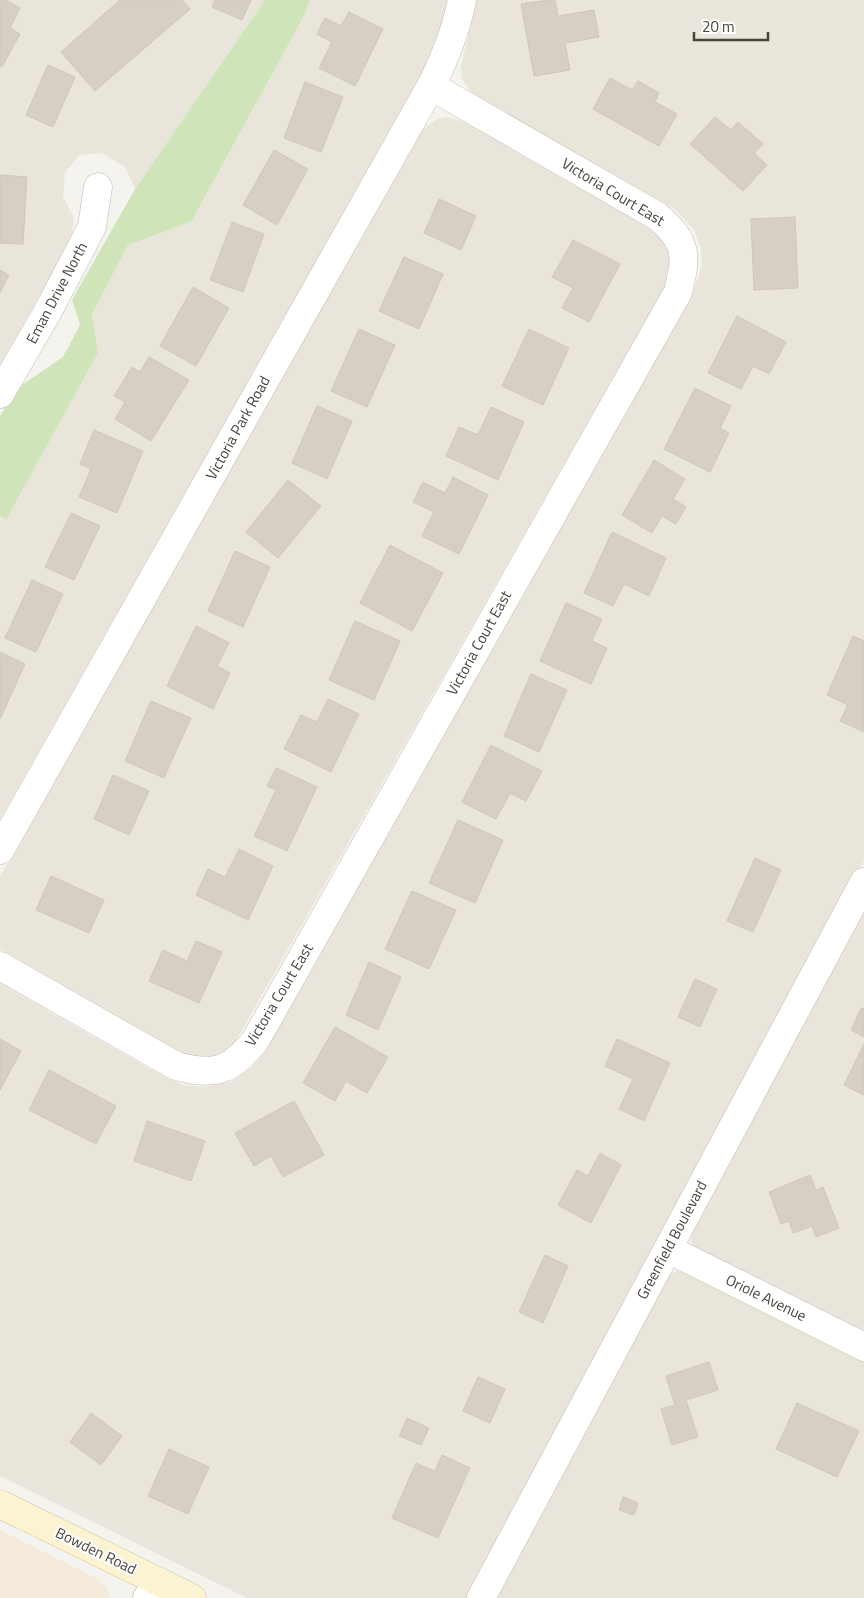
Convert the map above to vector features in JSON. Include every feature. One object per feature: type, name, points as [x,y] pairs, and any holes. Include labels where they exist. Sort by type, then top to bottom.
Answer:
[{"type":"main road","name":"Bowden Road","points":[[0,1504],[152,1590],[192,1598]]},
{"type":"street","name":"Victoria Park Road","points":[[0,850],[431,86],[455,32],[462,0]]},
{"type":"street","name":"Victoria Court East","points":[[0,966],[176,1066],[198,1072],[221,1070],[241,1058],[255,1041],[678,292],[684,265],[682,248],[673,230],[657,216],[431,86]]},
{"type":"street","name":"Eman Drive North","points":[[0,394],[48,313],[92,227],[98,187]]},
{"type":"street","name":"Greenfield Boulevard","points":[[481,1598],[864,882]]},
{"type":"street","name":"Oriole Avenue","points":[[668,1249],[864,1347]]},
{"type":"shaded area","points":[[0,0],[265,0],[135,189],[125,167],[102,153],[80,155],[65,172],[63,197],[74,218],[71,240],[0,365]]},
{"type":"shaded area","points":[[310,0],[447,0],[438,42],[421,76],[0,819],[0,515],[6,520],[98,353],[92,314],[128,245],[193,220],[305,14]]},
{"type":"shaded area","points":[[476,0],[864,0],[864,861],[470,1598],[247,1598],[0,1476],[0,984],[159,1074],[183,1085],[204,1087],[231,1082],[252,1067],[266,1051],[694,289],[702,265],[701,248],[694,230],[675,209],[485,102],[470,91],[462,79],[461,66]]},
{"type":"shaded area","points":[[448,117],[463,122],[647,226],[662,237],[670,253],[671,267],[665,286],[234,1044],[220,1055],[202,1058],[186,1055],[0,949],[0,877],[421,131],[437,119]]},
{"type":"shaded area","points":[[864,903],[864,1336],[696,1252],[691,1241],[692,1227]]},
{"type":"shaded area","points":[[676,1271],[690,1273],[864,1359],[864,1598],[496,1598],[664,1279]]},
{"type":"shaded area","points":[[0,1530],[98,1579],[107,1588],[109,1598],[0,1598]]},
{"type":"green space","points":[[265,0],[310,0],[305,14],[192,221],[128,245],[92,314],[98,353],[6,520],[0,515],[0,416],[16,389],[63,357],[80,325],[72,300],[135,189]]},
{"type":"building","points":[[0,0],[6,0],[20,8],[10,28],[20,34],[2,67],[0,66]]},
{"type":"building","points":[[120,0],[182,0],[190,9],[95,91],[61,52]]},
{"type":"building","points":[[215,0],[251,0],[242,20],[212,7]]},
{"type":"building","points":[[555,0],[558,16],[594,10],[599,37],[565,43],[570,70],[534,76],[521,4]]},
{"type":"building","points":[[349,12],[383,29],[355,86],[319,68],[332,42],[317,34],[325,18],[341,26]]},
{"type":"building","points":[[48,65],[75,77],[53,127],[26,115]]},
{"type":"building","points":[[610,78],[632,90],[638,81],[659,93],[655,102],[677,114],[659,146],[593,109]]},
{"type":"building","points":[[305,82],[343,97],[321,152],[284,138]]},
{"type":"building","points":[[715,117],[731,130],[738,122],[763,144],[754,153],[767,165],[743,191],[690,144]]},
{"type":"building","points":[[274,150],[308,169],[277,225],[243,205]]},
{"type":"building","points":[[0,175],[27,177],[23,244],[0,243]]},
{"type":"building","points":[[439,199],[476,216],[461,250],[424,233]]},
{"type":"building","points":[[795,217],[798,288],[754,290],[751,219]]},
{"type":"building","points":[[232,222],[264,234],[243,292],[210,280]]},
{"type":"building","points":[[573,240],[620,264],[589,322],[562,308],[573,288],[552,277]]},
{"type":"building","points":[[404,257],[443,274],[419,329],[379,311]]},
{"type":"building","points":[[0,270],[9,275],[0,293]]},
{"type":"building","points":[[193,287],[229,308],[196,366],[160,346]]},
{"type":"building","points":[[737,316],[786,342],[769,374],[753,366],[741,389],[708,373]]},
{"type":"building","points":[[359,329],[395,345],[367,407],[331,391]]},
{"type":"building","points":[[529,329],[569,348],[543,405],[502,386]]},
{"type":"building","points":[[149,357],[189,380],[151,441],[115,419],[125,402],[114,396],[132,367],[140,372]]},
{"type":"building","points":[[695,388],[731,406],[720,428],[729,433],[710,472],[664,449]]},
{"type":"building","points":[[317,406],[352,421],[327,479],[292,463]]},
{"type":"building","points":[[491,407],[524,422],[498,480],[446,456],[459,427],[478,435]]},
{"type":"building","points":[[94,430],[143,451],[117,513],[79,497],[91,469],[80,464]]},
{"type":"building","points":[[654,460],[685,479],[673,499],[686,507],[676,524],[662,516],[652,533],[622,515]]},
{"type":"building","points":[[453,477],[488,495],[459,554],[422,536],[434,512],[413,502],[423,482],[445,493]]},
{"type":"building","points":[[288,480],[321,506],[278,558],[246,532]]},
{"type":"building","points":[[71,513],[100,526],[74,580],[45,567]]},
{"type":"building","points":[[612,532],[666,558],[649,596],[624,584],[613,606],[584,593]]},
{"type":"building","points":[[390,545],[443,573],[412,631],[360,603]]},
{"type":"building","points":[[235,551],[270,567],[243,627],[208,611]]},
{"type":"building","points":[[32,580],[63,594],[36,652],[5,638]]},
{"type":"building","points":[[566,603],[602,619],[592,641],[607,648],[591,684],[540,661]]},
{"type":"building","points":[[355,621],[400,641],[374,700],[329,680]]},
{"type":"building","points":[[196,626],[229,643],[217,666],[230,673],[213,709],[167,686]]},
{"type":"building","points":[[853,636],[864,641],[864,732],[840,721],[848,705],[827,695]]},
{"type":"building","points":[[0,652],[25,664],[0,719]]},
{"type":"building","points":[[531,674],[567,690],[539,752],[504,736]]},
{"type":"building","points":[[328,699],[359,714],[331,772],[284,749],[301,715],[317,722]]},
{"type":"building","points":[[151,701],[191,718],[164,778],[125,761]]},
{"type":"building","points":[[491,745],[542,771],[526,801],[510,793],[496,819],[462,802]]},
{"type":"building","points":[[276,768],[317,787],[287,851],[254,836],[276,790],[267,786]]},
{"type":"building","points":[[113,775],[149,791],[129,835],[94,819]]},
{"type":"building","points":[[458,820],[503,840],[475,903],[429,883]]},
{"type":"building","points":[[239,849],[273,866],[248,920],[196,895],[208,869],[225,877]]},
{"type":"building","points":[[755,858],[781,870],[753,932],[727,921]]},
{"type":"building","points":[[51,876],[104,900],[89,933],[36,910]]},
{"type":"building","points":[[412,891],[456,910],[429,969],[385,949]]},
{"type":"building","points":[[196,941],[222,952],[199,1003],[149,981],[163,950],[187,961]]},
{"type":"building","points":[[369,962],[401,977],[378,1030],[346,1015]]},
{"type":"building","points":[[695,979],[717,989],[700,1027],[678,1017]]},
{"type":"building","points":[[861,1008],[864,1009],[864,1037],[851,1030]]},
{"type":"building","points":[[335,1027],[388,1057],[367,1093],[346,1081],[335,1101],[303,1083]]},
{"type":"building","points":[[0,1039],[21,1051],[0,1090]]},
{"type":"building","points":[[617,1039],[670,1063],[644,1121],[619,1109],[633,1079],[605,1066]]},
{"type":"building","points":[[864,1044],[864,1095],[844,1085]]},
{"type":"building","points":[[49,1070],[116,1106],[96,1144],[29,1110]]},
{"type":"building","points":[[294,1101],[324,1155],[283,1177],[271,1156],[254,1166],[235,1133]]},
{"type":"building","points":[[147,1121],[205,1141],[191,1181],[134,1161]]},
{"type":"building","points":[[600,1153],[621,1165],[591,1223],[558,1205],[577,1170],[588,1176]]},
{"type":"building","points":[[810,1175],[816,1190],[823,1187],[839,1228],[816,1237],[812,1226],[793,1233],[789,1221],[781,1224],[769,1192]]},
{"type":"building","points":[[545,1255],[568,1266],[543,1323],[519,1312]]},
{"type":"building","points":[[709,1362],[718,1390],[686,1400],[698,1437],[672,1445],[661,1409],[675,1405],[666,1376]]},
{"type":"building","points":[[478,1377],[505,1389],[490,1423],[463,1411]]},
{"type":"building","points":[[797,1403],[859,1431],[837,1477],[776,1449]]},
{"type":"building","points":[[91,1413],[122,1436],[101,1465],[70,1442]]},
{"type":"building","points":[[407,1418],[429,1428],[421,1445],[399,1436]]},
{"type":"building","points":[[169,1449],[209,1467],[188,1514],[148,1496]]},
{"type":"building","points":[[442,1455],[470,1468],[438,1538],[392,1518],[416,1463],[435,1471]]},
{"type":"building","points":[[623,1497],[638,1503],[634,1515],[619,1510]]}]
